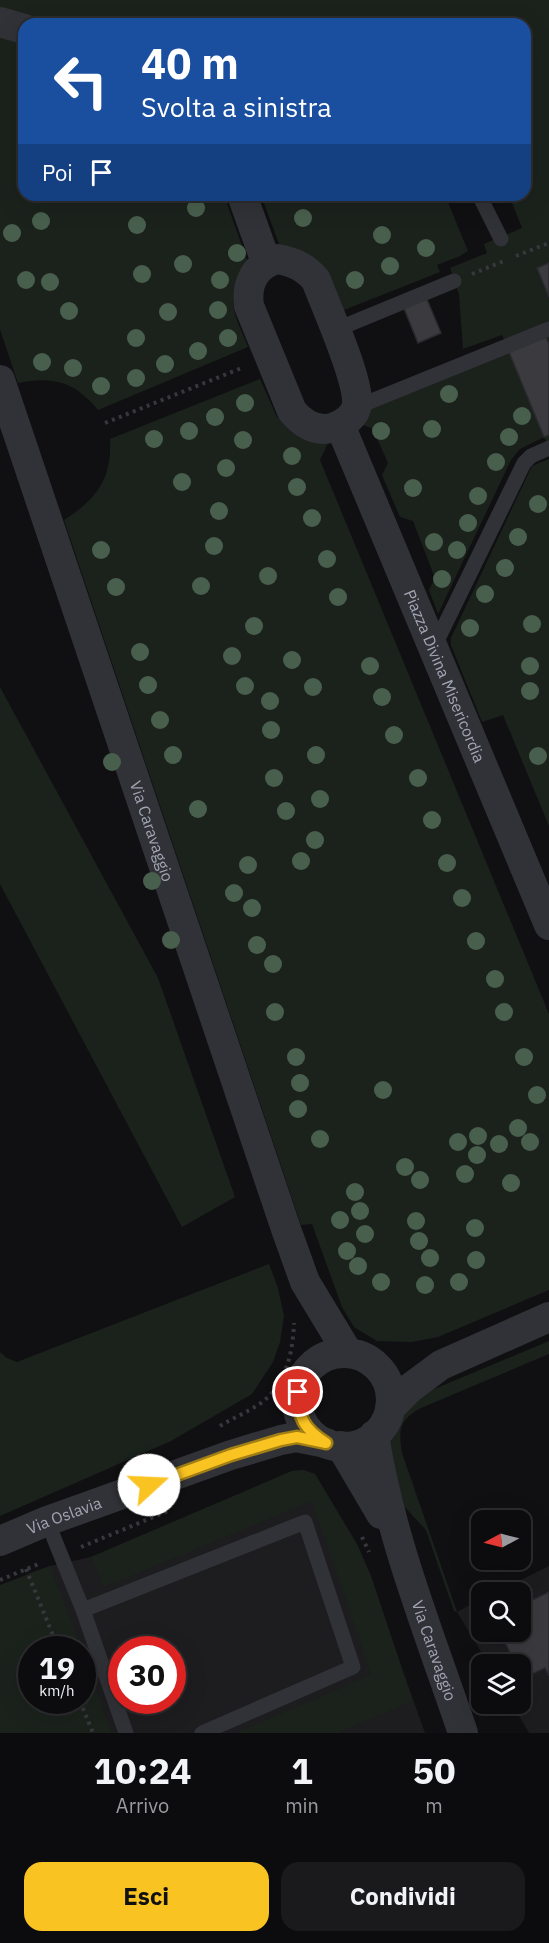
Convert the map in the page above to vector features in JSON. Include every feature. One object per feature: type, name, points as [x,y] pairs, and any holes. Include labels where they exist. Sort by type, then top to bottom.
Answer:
[{"type":"street","points":[[0,22],[18,27]]},
{"type":"street","points":[[244,201],[266,262],[254,274],[248,295],[249,306],[292,411],[299,419],[319,429],[330,429],[349,414]]},
{"type":"street","name":"Piazza Divina Misericordia","points":[[266,262],[277,259],[294,262],[309,271],[316,280],[355,383],[349,414],[434,647],[549,925]]},
{"type":"street","name":"Via Caravaggio","points":[[0,380],[305,1282],[313,1364]]},
{"type":"street","name":"Via Caravaggio","points":[[305,1282],[348,1353]]},
{"type":"street","points":[[390,1408],[410,1388],[441,1365],[549,1317]]},
{"type":"street","points":[[336,1353],[348,1353],[369,1360],[377,1367],[386,1379],[390,1393],[390,1408],[384,1423],[374,1436],[353,1446],[333,1445],[312,1435],[303,1423],[298,1408],[298,1392],[303,1377],[313,1364],[336,1353]]},
{"type":"street","points":[[377,1367],[404,1364],[441,1365]]},
{"type":"street","name":"Via Oslavia","points":[[231,1455],[268,1429],[284,1413],[298,1392]]},
{"type":"street","name":"Via Caravaggio","points":[[374,1436],[381,1475],[406,1568],[463,1733]]},
{"type":"street","name":"Via Oslavia","points":[[0,1541],[47,1521],[231,1455],[297,1437],[333,1445]]},
{"type":"street","name":"Via Caravaggio","points":[[333,1445],[377,1506],[406,1568]]},
{"type":"lane","points":[[482,201],[501,239]]},
{"type":"lane","points":[[335,330],[454,281]]},
{"type":"lane","points":[[349,414],[369,402],[549,329]]},
{"type":"lane","points":[[434,647],[524,463],[531,456],[549,448]]},
{"type":"lane","points":[[47,1521],[83,1610],[126,1733]]},
{"type":"lane","points":[[83,1610],[304,1522],[353,1667],[202,1733]]},
{"type":"path","points":[[105,423],[270,357]]},
{"type":"path","points":[[231,1455],[218,1427],[262,1402],[280,1381],[293,1344],[295,1315]]},
{"type":"path","points":[[0,1580],[60,1553],[81,1547],[177,1507]]},
{"type":"path","points":[[360,1535],[370,1554]]},
{"type":"path","points":[[26,1569],[53,1636]]},
{"type":"path","points":[[85,1714],[93,1733]]},
{"type":"shaded area","points":[[0,0],[549,0],[549,448],[544,437],[520,449],[511,460],[438,614],[429,590],[435,578],[413,521],[400,517],[382,475],[388,463],[373,429],[361,424],[359,412],[507,346],[502,335],[463,349],[459,294],[450,268],[487,253],[484,244],[522,228],[511,201],[531,201],[531,18],[31,18],[0,8]]},
{"type":"shaded area","points":[[0,37],[18,43],[18,201],[226,201],[247,260],[233,302],[235,315],[248,347],[98,410],[81,393],[63,383],[42,380],[18,383],[0,329]]},
{"type":"shaded area","points":[[263,201],[447,201],[468,251],[437,265],[440,272],[339,312],[279,244]]},
{"type":"shaded area","points":[[260,379],[277,417],[284,423],[331,437],[320,460],[549,1014],[549,1290],[438,1337],[412,1342],[377,1341],[354,1327],[342,1307],[312,1224],[301,1225],[64,520],[94,496],[100,487],[108,466],[110,439]]},
{"type":"shaded area","points":[[549,459],[549,826],[503,715],[482,722],[451,645],[451,638],[532,466]]},
{"type":"shaded area","points":[[0,687],[158,978],[235,1197],[182,1227],[0,884]]},
{"type":"shaded area","points":[[269,1264],[278,1288],[284,1316],[280,1342],[273,1362],[252,1394],[171,1441],[0,1516],[0,1352],[17,1362]]},
{"type":"shaded area","points":[[549,1341],[549,1354],[421,1408],[409,1416],[402,1426],[400,1438],[402,1453],[457,1612],[454,1611],[426,1530],[400,1502],[386,1432],[389,1422],[420,1395]]},
{"type":"shaded area","points":[[303,1470],[315,1474],[358,1546],[425,1733],[88,1733],[84,1714],[96,1714],[96,1636],[51,1636],[27,1574],[50,1566],[91,1557],[292,1471]]},
{"type":"shaded area","points":[[303,1470],[315,1474],[358,1546],[371,1576],[413,1701],[337,1733],[236,1733],[371,1675],[312,1501],[104,1587],[91,1557],[292,1471]]},
{"type":"shaded area","points":[[50,1566],[77,1636],[18,1636],[18,1714],[96,1714],[96,1688],[112,1733],[0,1733],[0,1585]]},
{"type":"shaded area","points":[[549,1566],[549,1733],[529,1733],[518,1714],[531,1714],[531,1654],[482,1654],[475,1642],[531,1642],[531,1582],[517,1582]]},
{"type":"shaded area","points":[[471,1604],[471,1635],[457,1612]]},
{"type":"building","points":[[549,263],[549,297],[537,268]]},
{"type":"building","points":[[426,297],[441,333],[418,343],[403,306]]},
{"type":"building","points":[[546,337],[549,344],[549,435],[544,437],[509,352]]},
{"type":"building","points":[[549,1592],[549,1676],[545,1668],[531,1674],[531,1654],[511,1654],[505,1642],[531,1642],[531,1601]]},
{"type":"route","points":[[149,1485],[231,1455],[281,1440],[297,1437],[326,1443],[312,1435],[303,1423],[298,1408],[298,1392]]}]
